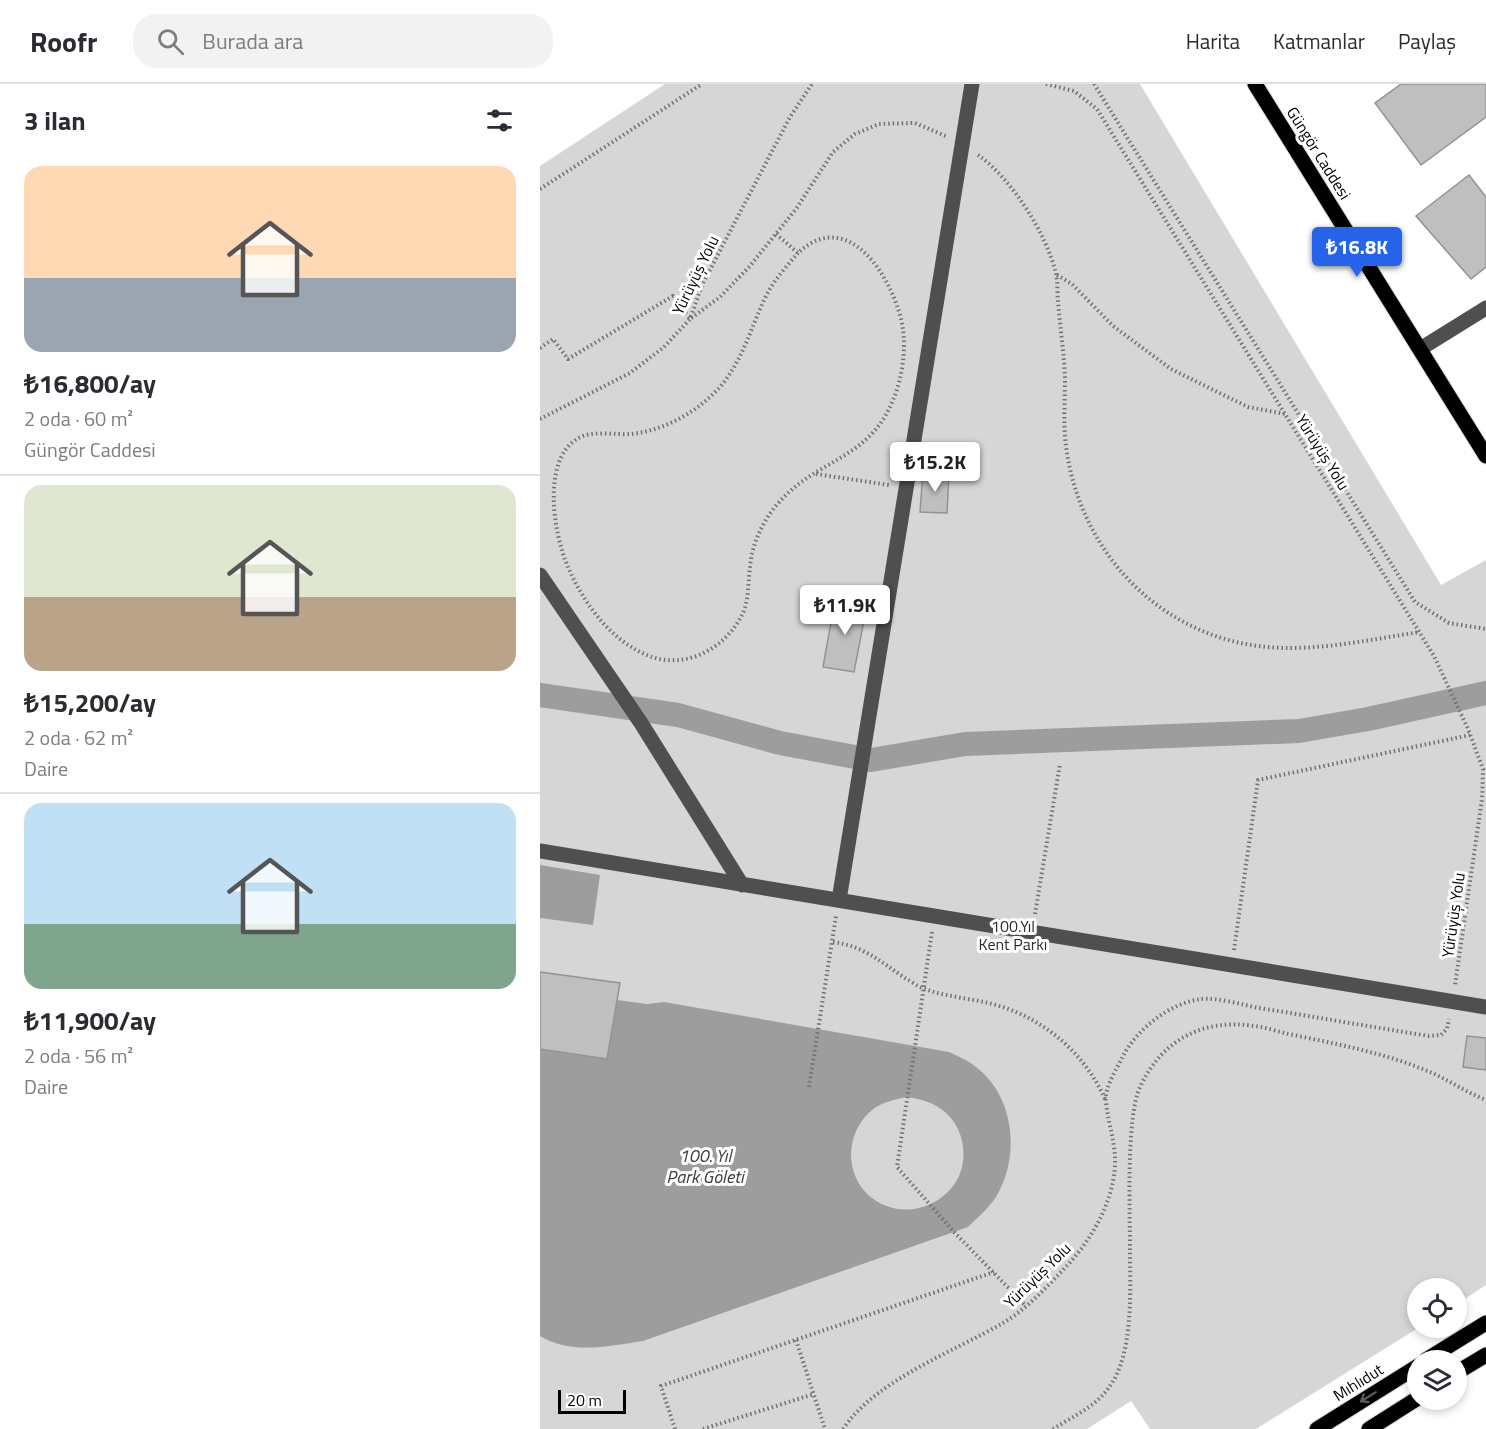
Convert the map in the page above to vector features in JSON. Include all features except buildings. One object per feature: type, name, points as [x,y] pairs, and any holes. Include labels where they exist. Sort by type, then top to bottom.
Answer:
[{"type":"main road","name":"Güngör Caddesi","points":[[1255,84],[1486,456]]},
{"type":"main road","points":[[1442,1350],[1486,1323]]},
{"type":"main road","points":[[1467,1367],[1486,1355]]},
{"type":"main road","name":"Mıhlıdut","points":[[1317,1429],[1407,1373]]},
{"type":"main road","points":[[1369,1429],[1407,1405]]},
{"type":"street","points":[[839,900],[972,84]]},
{"type":"street","points":[[1420,349],[1486,308]]},
{"type":"street","points":[[540,575],[641,723],[742,885]]},
{"type":"street","points":[[540,852],[1486,1007]]},
{"type":"path","points":[[540,189],[702,84]]},
{"type":"path","name":"Yürüyüş Yolu","points":[[540,419],[630,373],[664,347],[690,319],[702,285],[790,117],[812,84]]},
{"type":"path","name":"Yürüyüş Yolu","points":[[843,1429],[856,1411],[875,1395],[949,1350],[1005,1322],[1026,1306],[1063,1271],[1087,1242],[1102,1214],[1113,1184],[1115,1164],[1112,1128],[1106,1101],[1108,1089],[1136,1037],[1164,1014],[1203,998],[1429,1036],[1441,1035],[1447,1029],[1452,1001],[1482,799],[1483,769],[1461,714],[1420,632],[1097,109],[1074,91],[1046,84]]},
{"type":"path","points":[[1094,84],[1415,602],[1449,623],[1486,629]]},
{"type":"path","points":[[540,348],[553,339],[568,359],[673,296],[690,319],[720,297],[776,234],[802,200],[833,152],[855,134],[879,124],[915,123],[963,144],[987,162],[1026,209],[1044,244],[1056,274],[1064,361],[1065,444],[1072,480],[1082,511],[1102,549],[1120,572],[1146,598],[1180,620],[1212,636],[1258,646],[1305,647],[1420,632]]},
{"type":"path","points":[[776,234],[798,252]]},
{"type":"path","points":[[834,237],[850,240],[862,251],[888,284],[896,301],[903,330],[901,374],[894,400],[872,435],[856,450],[796,485],[767,519],[755,543],[743,613],[732,631],[713,648],[691,658],[669,660],[653,657],[630,647],[613,633],[577,587],[565,560],[557,529],[554,473],[559,457],[570,445],[584,436],[633,434],[673,422],[695,410],[720,386],[742,355],[767,294],[798,252],[820,238],[834,237]]},
{"type":"path","points":[[1056,274],[1072,284],[1113,326],[1171,369],[1248,408],[1285,414]]},
{"type":"path","points":[[815,473],[907,488]]},
{"type":"path","points":[[1232,965],[1258,780],[1470,735]]},
{"type":"path","points":[[1032,932],[1060,764]]},
{"type":"path","points":[[809,1087],[839,900]]},
{"type":"path","points":[[934,916],[897,1167],[954,1232],[1026,1306]]},
{"type":"path","points":[[832,942],[851,944],[867,952],[923,989],[992,1004],[1022,1014],[1070,1047],[1095,1077],[1106,1101]]},
{"type":"path","points":[[1053,1429],[1099,1400],[1111,1385],[1125,1351],[1130,1274],[1132,1127],[1139,1088],[1158,1057],[1185,1034],[1219,1024],[1254,1025],[1321,1039],[1383,1054],[1428,1071],[1486,1100]]},
{"type":"path","points":[[675,1429],[661,1386],[994,1272]]},
{"type":"path","points":[[796,1340],[825,1429]]},
{"type":"path","points":[[703,1429],[814,1394]]},
{"type":"green space","name":"100.Yıl Kent Parkı","points":[[665,84],[1140,84],[1441,585],[1486,560],[1486,1285],[1467,1297],[1467,1278],[1407,1278],[1407,1335],[1256,1429],[1150,1429],[1131,1401],[1087,1429],[540,1429],[540,166]]},
{"type":"water","points":[[540,865],[600,875],[593,925],[540,918]]},
{"type":"water","name":"100. Yıl Park Göleti","points":[[617,1000],[647,1004],[664,1002],[949,1052],[969,1062],[984,1074],[996,1089],[1004,1106],[1011,1143],[1004,1180],[993,1201],[968,1227],[643,1341],[590,1348],[564,1346],[540,1336],[540,1049],[607,1059]],"holes":[[[906,1097],[933,1104],[941,1109],[956,1125],[963,1145],[962,1167],[953,1186],[933,1203],[908,1210],[883,1205],[872,1198],[856,1179],[851,1158],[854,1137],[864,1118],[880,1105]]]},
{"type":"waterway","points":[[540,695],[678,715],[780,743],[871,760],[965,744],[1299,731],[1368,719],[1486,693]]}]
